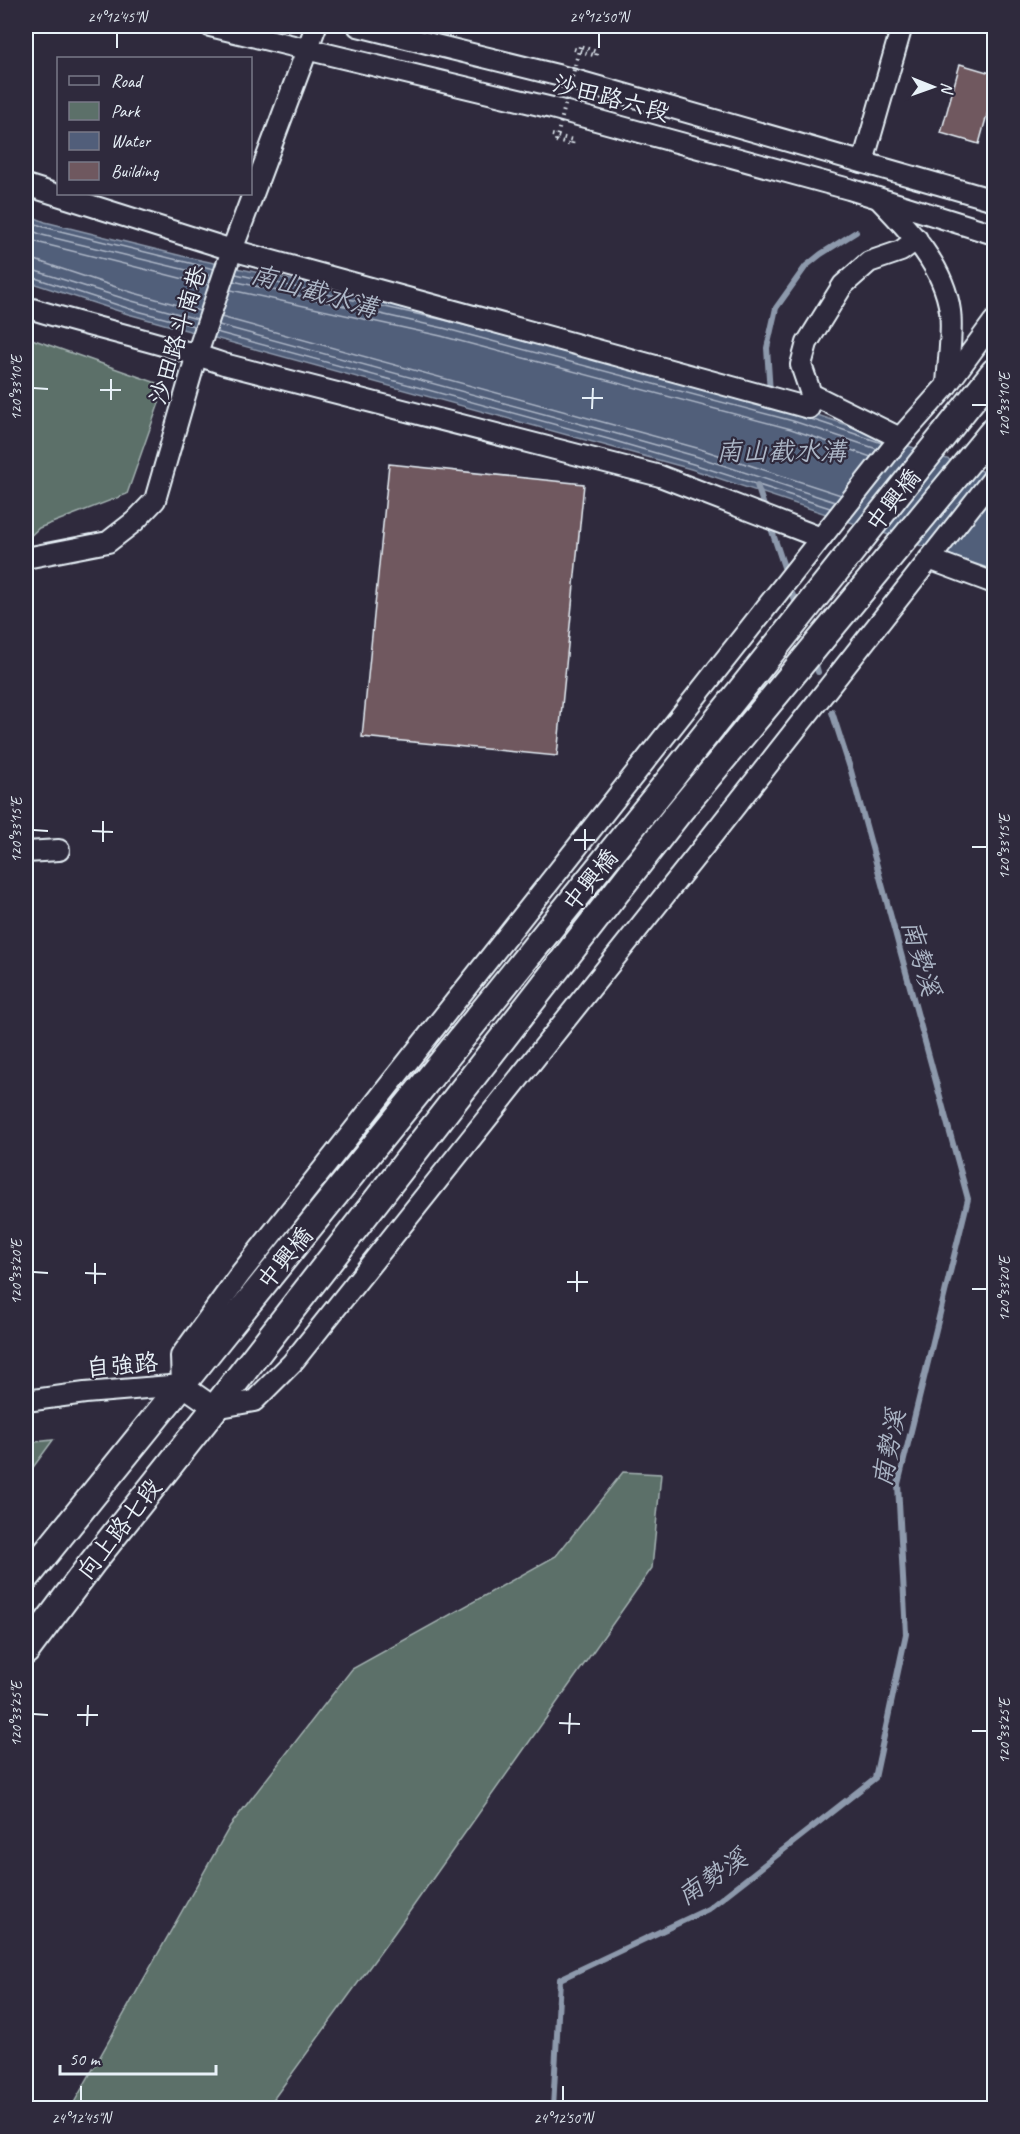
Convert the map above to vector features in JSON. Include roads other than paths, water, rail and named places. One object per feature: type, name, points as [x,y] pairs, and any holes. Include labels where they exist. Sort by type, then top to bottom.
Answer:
[{"type":"main road","name":"中興橋","points":[[182,1385],[656,797],[994,372]]},
{"type":"main road","name":"中興橋","points":[[215,1408],[678,813],[994,430]]},
{"type":"main road","name":"向上路七段","points":[[26,1578],[182,1385]]},
{"type":"main road","name":"向上路七段","points":[[26,1651],[92,1563],[215,1408]]},
{"type":"street","name":"沙田路六段","points":[[210,26],[552,108],[878,198],[994,234]]},
{"type":"street","name":"沙田路斗南巷","points":[[26,558],[108,542],[135,521],[155,500],[197,354],[232,250],[315,26]]},
{"type":"street","name":"沙田路六段","points":[[358,26],[561,76],[994,200]]},
{"type":"street","points":[[863,162],[900,33]]},
{"type":"street","points":[[26,184],[57,194]]},
{"type":"street","points":[[60,195],[232,250],[809,408]]},
{"type":"street","points":[[878,198],[917,239],[946,288],[951,314],[947,385]]},
{"type":"street","points":[[900,438],[811,394],[801,365],[807,343],[843,285],[869,262],[901,250],[917,239]]},
{"type":"street","points":[[26,307],[197,354],[235,367],[660,476],[820,537]]},
{"type":"street","points":[[182,1385],[181,1356],[241,1273],[820,537],[900,438],[947,385],[994,321]]},
{"type":"street","points":[[215,1408],[254,1401],[292,1363],[700,851],[994,477]]},
{"type":"street","points":[[929,559],[994,583]]},
{"type":"street","points":[[26,852],[59,850]]},
{"type":"street","name":"自強路","points":[[26,1401],[85,1393],[182,1385],[215,1408]]},
{"type":"water","name":"南山截水溝","points":[[26,214],[45,222],[182,256],[446,314],[797,408],[994,475],[994,570],[691,469],[128,314],[26,281]]},
{"type":"waterway","name":"南勢溪","points":[[770,393],[767,348],[776,308],[806,266],[856,232]]},
{"type":"waterway","name":"南勢溪","points":[[757,485],[766,512]]},
{"type":"waterway","name":"南勢溪","points":[[769,522],[784,567]]},
{"type":"waterway","name":"南勢溪","points":[[792,593],[798,609]]},
{"type":"waterway","name":"南勢溪","points":[[814,658],[818,672]]},
{"type":"waterway","name":"南勢溪","points":[[553,2108],[560,1979],[708,1909],[875,1778],[906,1634],[898,1484],[968,1199],[851,771],[832,712]]}]
